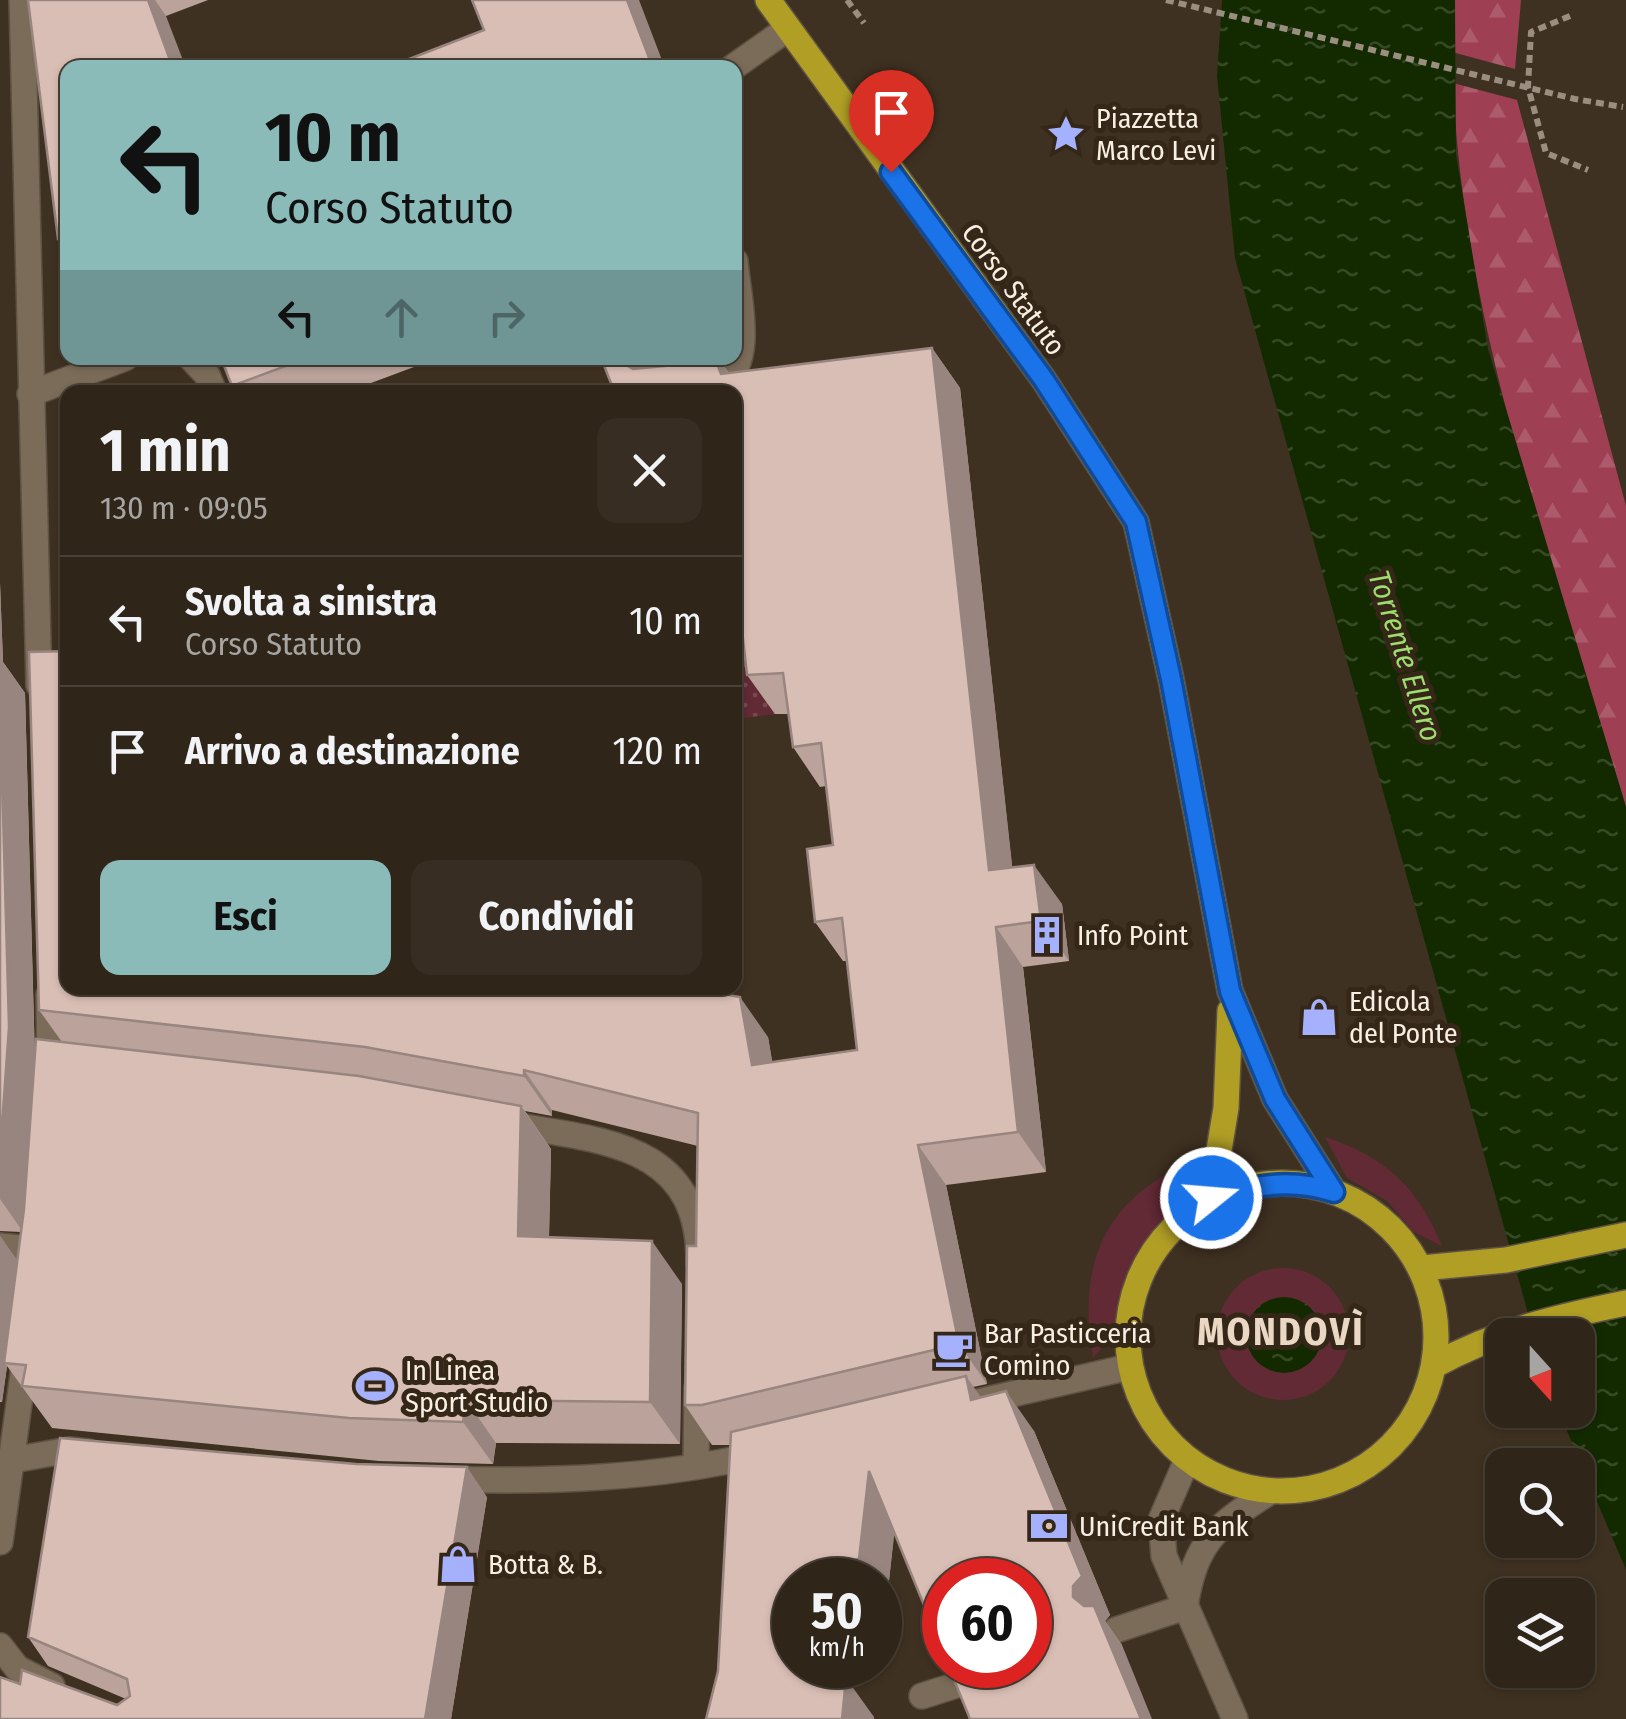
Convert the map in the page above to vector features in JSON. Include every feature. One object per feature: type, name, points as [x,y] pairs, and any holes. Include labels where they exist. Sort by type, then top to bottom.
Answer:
[{"type":"main road","name":"Corso Statuto","points":[[768,0],[1044,380],[1136,522],[1171,679],[1230,991],[1275,1099],[1334,1192]]},
{"type":"main road","name":"Corso Statuto","points":[[1211,1198],[1226,1108],[1230,991]]},
{"type":"main road","points":[[1307,1183],[1334,1192],[1353,1198],[1393,1228],[1422,1268],[1434,1299],[1438,1332],[1435,1366],[1419,1410],[1392,1446],[1354,1475],[1310,1489],[1271,1492],[1226,1482],[1186,1460],[1158,1430],[1137,1394],[1129,1367],[1129,1308],[1145,1263],[1173,1227],[1211,1198],[1258,1184],[1307,1183]]},
{"type":"main road","points":[[1422,1268],[1506,1260],[1626,1235]]},
{"type":"main road","points":[[1435,1366],[1482,1339],[1525,1324],[1626,1303]]},
{"type":"street","points":[[22,0],[40,709]]},
{"type":"street","points":[[742,61],[787,28]]},
{"type":"street","points":[[30,394],[107,365]]},
{"type":"street","points":[[703,385],[722,382],[734,365]]},
{"type":"street","points":[[48,965],[60,1065],[48,1101]]},
{"type":"street","points":[[486,1120],[637,1154],[673,1174],[694,1216],[698,1284]]},
{"type":"street","points":[[0,1246],[37,1249]]},
{"type":"street","points":[[0,1542],[6,1468],[19,1413],[30,1322]]},
{"type":"street","points":[[696,1460],[698,1362]]},
{"type":"street","points":[[950,1408],[1129,1367]]},
{"type":"street","points":[[417,1478],[496,1484],[710,1466],[784,1448]]},
{"type":"street","points":[[6,1468],[69,1450],[106,1458]]},
{"type":"street","points":[[1186,1460],[1162,1520],[1164,1556],[1235,1719]]},
{"type":"street","points":[[1186,1607],[1198,1553],[1213,1531],[1271,1492]]},
{"type":"street","points":[[1116,1630],[1186,1607]]},
{"type":"street","points":[[0,1646],[17,1668],[82,1699]]},
{"type":"street","points":[[922,1696],[947,1688]]},
{"type":"path","points":[[847,0],[864,23]]},
{"type":"path","points":[[1166,0],[1623,106]]},
{"type":"path","points":[[1570,16],[1531,32],[1528,87],[1546,153],[1588,170]]},
{"type":"shaded area","points":[[762,586],[775,714],[742,718],[742,587]]},
{"type":"shaded area","points":[[1325,1137],[1365,1154],[1397,1176],[1422,1207],[1442,1246],[1414,1232],[1387,1201],[1347,1178]]},
{"type":"shaded area","points":[[1193,1161],[1188,1196],[1137,1255],[1112,1329],[1093,1358],[1089,1293],[1103,1239],[1137,1195]]},
{"type":"shaded area","points":[[1283,1268],[1308,1273],[1329,1288],[1344,1309],[1349,1334],[1344,1359],[1329,1380],[1308,1395],[1283,1400],[1258,1395],[1237,1380],[1222,1359],[1217,1334],[1222,1309],[1237,1288],[1258,1273]]},
{"type":"green space","points":[[1455,0],[1521,0],[1515,69],[1452,52]]},
{"type":"green space","points":[[1453,83],[1517,100],[1626,506],[1626,807],[1543,540],[1494,359],[1461,176]]},
{"type":"water","name":"Torrente Ellero","points":[[1222,0],[1455,0],[1456,154],[1488,349],[1626,807],[1626,1570],[1595,1497],[1595,1448],[1574,1448],[1566,1428],[1595,1428],[1595,1318],[1529,1318],[1235,258],[1217,76]]},
{"type":"water","points":[[1284,1297],[1311,1308],[1322,1335],[1311,1362],[1284,1373],[1257,1362],[1246,1335],[1257,1308]]},
{"type":"building","points":[[28,0],[148,0],[170,60],[60,60],[58,239]]},
{"type":"building","points":[[472,0],[627,0],[650,60],[407,60],[484,30]]},
{"type":"building","points":[[932,348],[989,870],[1034,865],[1041,921],[996,927],[1018,1132],[918,1145],[959,1344],[702,1405],[685,1405],[687,1246],[696,1246],[698,1113],[524,1070],[524,1076],[365,1047],[39,1010],[29,652],[60,651],[60,995],[729,995],[740,997],[752,1065],[857,1050],[842,918],[815,922],[807,849],[833,845],[821,743],[793,747],[783,673],[747,675],[742,630],[742,385],[612,385],[604,365],[626,365],[633,369],[718,365],[721,374]]},
{"type":"building","points":[[224,365],[288,365],[235,385]]},
{"type":"building","points":[[0,704],[9,1027],[0,1153]]},
{"type":"building","points":[[36,1039],[359,1076],[521,1106],[518,1236],[652,1241],[650,1402],[466,1400],[463,1422],[349,1418],[22,1386],[26,1365],[4,1363],[24,1209]]},
{"type":"building","points":[[966,1376],[971,1400],[1006,1391],[1082,1576],[1073,1586],[1073,1597],[1084,1606],[1094,1606],[1141,1719],[970,1719],[957,1688],[1052,1688],[1052,1558],[922,1558],[922,1600],[869,1471],[859,1558],[772,1558],[772,1688],[845,1688],[842,1719],[706,1719],[718,1671],[731,1432]]},
{"type":"building","points":[[60,1438],[356,1464],[467,1467],[425,1719],[0,1719],[0,1677],[20,1684],[22,1670],[117,1705],[130,1696],[127,1679],[28,1637]]},
{"type":"place","name":"Piazzetta Marco Levi","points":[[1066,134]]},
{"type":"place","name":"Info Point","points":[[1047,935]]},
{"type":"place","name":"Edicola del Ponte","points":[[1319,1017]]},
{"type":"place","name":"Bar Pasticceria Comino","points":[[954,1349]]},
{"type":"place","name":"In Linea Sport Studio","points":[[375,1386]]},
{"type":"place","name":"UniCredit Bank","points":[[1049,1526]]},
{"type":"place","name":"Botta & B.","points":[[458,1564]]},
{"type":"district","name":"MONDOVÌ","points":[[1281,1332]]},
{"type":"route","points":[[891,172],[1044,380],[1136,522],[1171,679],[1230,991],[1275,1099],[1334,1192],[1307,1183],[1258,1184],[1211,1198]]}]
